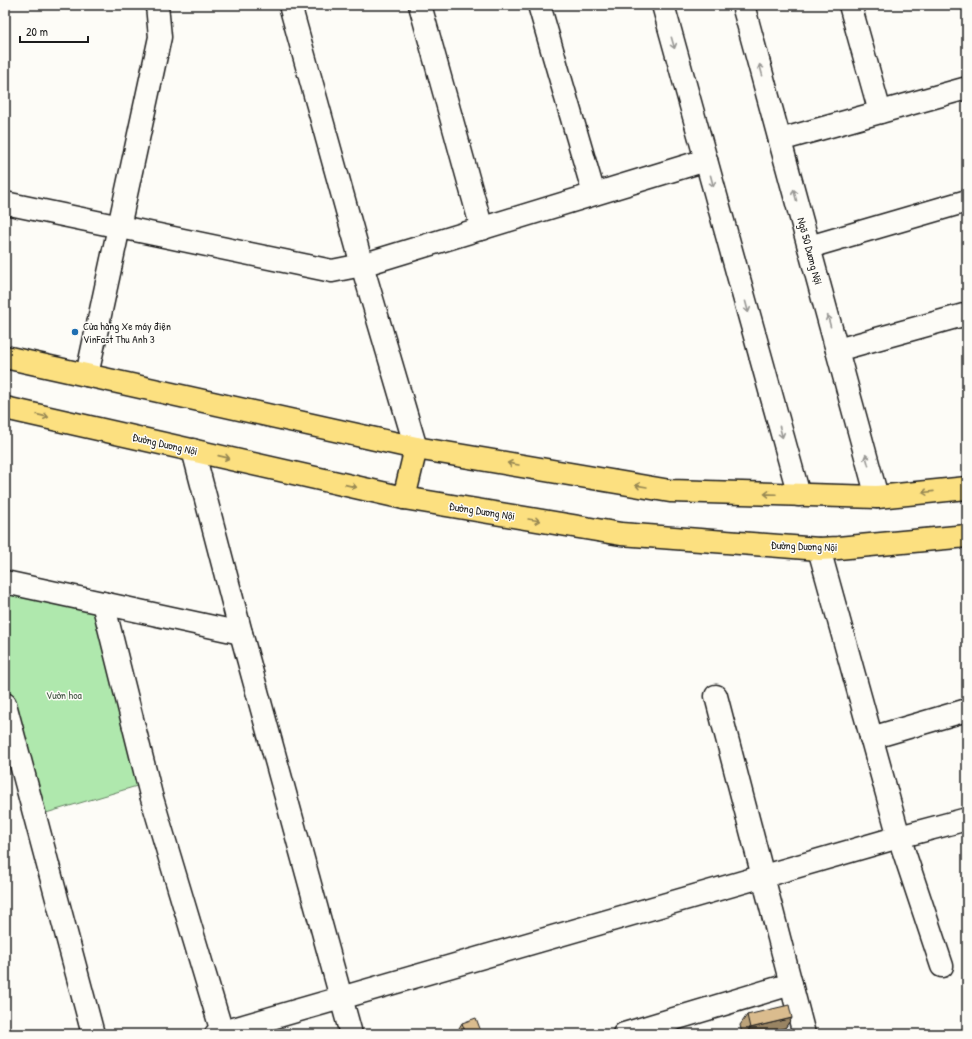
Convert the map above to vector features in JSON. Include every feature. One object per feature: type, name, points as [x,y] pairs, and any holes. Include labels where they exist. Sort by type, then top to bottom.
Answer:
[{"type":"main road","points":[[5,357],[416,448],[670,491],[877,497],[967,488]]},
{"type":"main road","name":"Đường Dương Nội","points":[[5,408],[404,498],[621,534],[819,549],[967,536]]},
{"type":"main road","points":[[404,498],[416,448]]},
{"type":"street","points":[[87,375],[160,37],[157,5]]},
{"type":"street","points":[[290,5],[362,265],[416,448]]},
{"type":"street","points":[[420,5],[482,229]]},
{"type":"street","points":[[539,5],[594,194]]},
{"type":"street","points":[[663,5],[799,495]]},
{"type":"street","name":"Ngõ 50 Dương Nội","points":[[743,5],[877,497]]},
{"type":"street","points":[[850,5],[880,112]]},
{"type":"street","points":[[780,140],[967,88]]},
{"type":"street","points":[[5,203],[332,271],[362,265],[706,160]]},
{"type":"street","points":[[809,247],[967,201]]},
{"type":"street","points":[[837,350],[967,314]]},
{"type":"street","points":[[193,450],[241,633],[351,1034]]},
{"type":"street","points":[[819,549],[899,837],[942,966]]},
{"type":"street","points":[[5,582],[241,633]]},
{"type":"street","points":[[103,603],[151,795],[219,1033],[899,837],[967,819]]},
{"type":"street","points":[[716,696],[804,1034]]},
{"type":"street","points":[[5,704],[93,1034]]},
{"type":"street","points":[[871,738],[967,710]]},
{"type":"street","points":[[624,1034],[791,984]]},
{"type":"green space","name":"Vườn hoa","points":[[5,583],[102,604],[147,783],[36,816],[5,699]]},
{"type":"building","points":[[789,1005],[792,1018],[750,1028],[747,1015]]},
{"type":"building","points":[[476,1018],[482,1034],[466,1034],[462,1023]]},
{"type":"place","name":"Cửa hàng Xe máy điện VinFast Thu Anh 3","points":[[75,332]]}]
